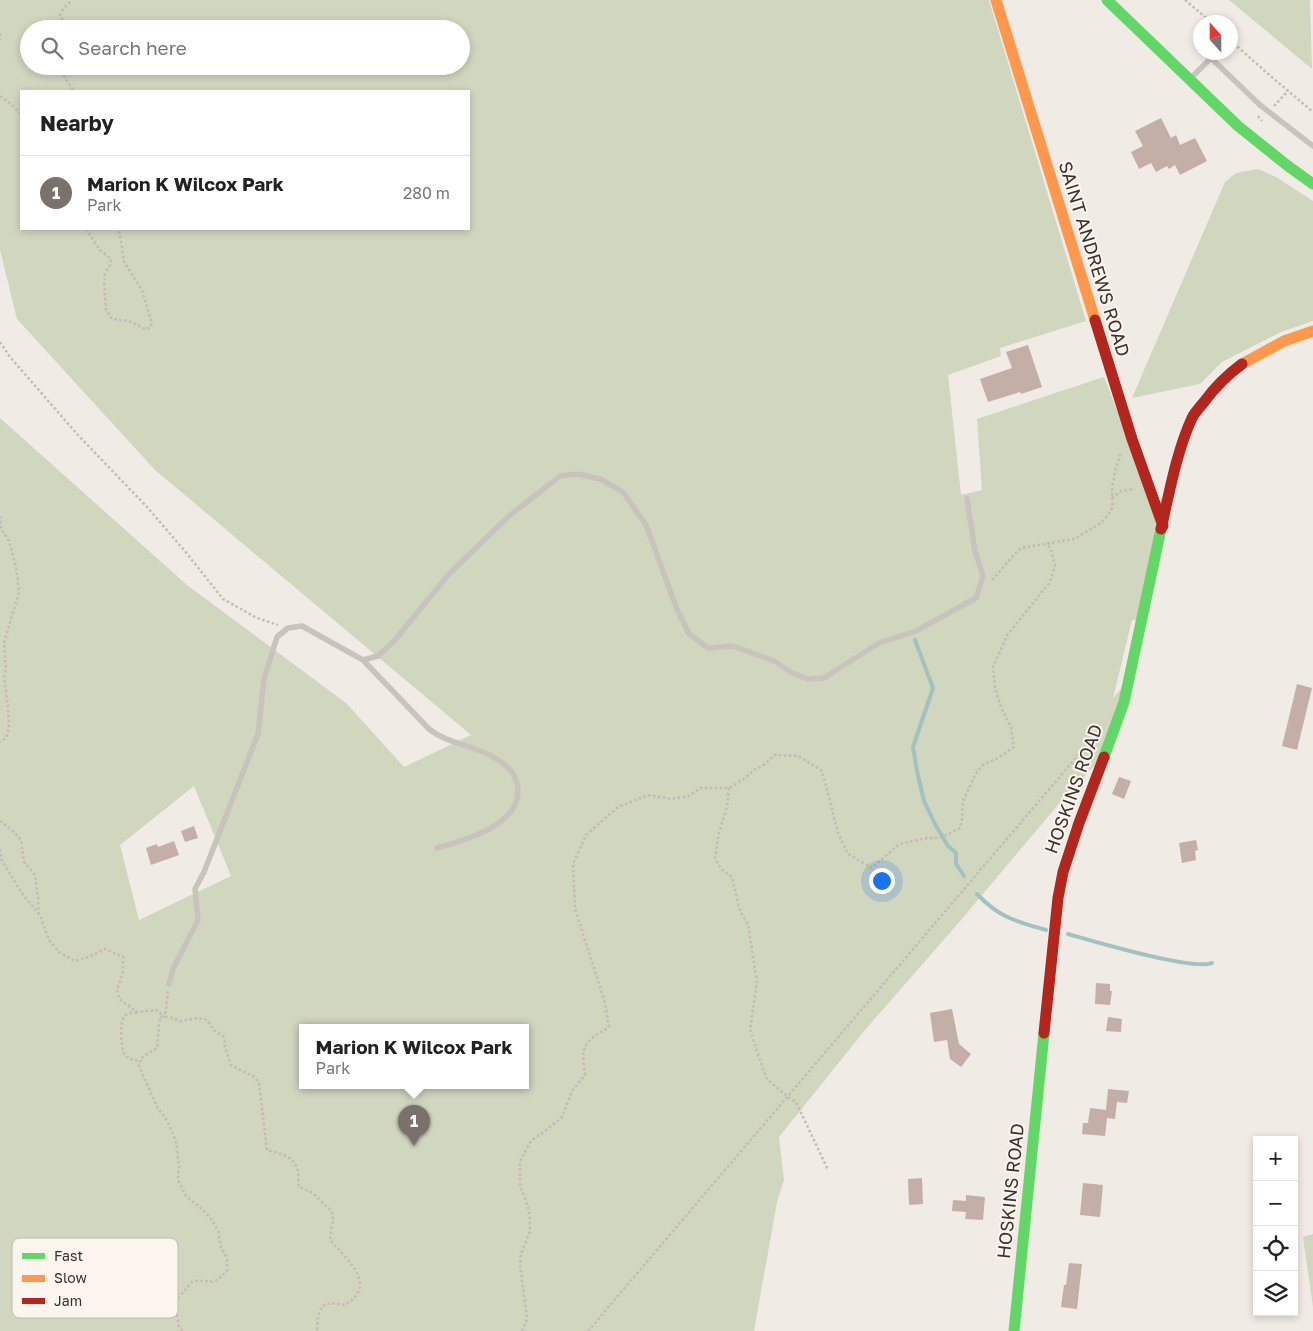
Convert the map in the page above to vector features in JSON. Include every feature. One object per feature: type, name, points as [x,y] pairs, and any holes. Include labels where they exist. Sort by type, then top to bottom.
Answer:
[{"type":"street","name":"SAINT ANDREWS ROAD","points":[[996,0],[1132,439],[1147,486],[1163,526]]},
{"type":"street","points":[[1107,0],[1238,126],[1313,184]]},
{"type":"street","name":"HOSKINS ROAD","points":[[1014,1331],[1058,898],[1067,858],[1124,702],[1183,441],[1193,416],[1215,387],[1228,374],[1245,362],[1284,341],[1313,330]]},
{"type":"lane","points":[[1189,80],[1211,58],[1260,105],[1313,146]]},
{"type":"lane","points":[[363,660],[378,656],[394,641],[448,575],[509,516],[560,476],[577,474],[600,479],[623,492],[646,525],[677,609],[689,634],[708,648],[733,646],[774,661],[792,673],[808,678],[824,678],[879,643],[916,631],[976,598],[983,576],[975,551],[967,499]]},
{"type":"lane","points":[[169,984],[173,969],[198,920],[195,889],[204,872],[258,734],[264,678],[270,656],[277,637],[288,628],[302,626],[363,660],[429,729],[448,740],[482,751],[511,770],[517,783],[517,798],[514,808],[503,819],[486,831],[462,841],[437,848]]},
{"type":"path","points":[[62,20],[60,15],[72,0]]},
{"type":"path","points":[[1186,0],[1203,15]]},
{"type":"path","points":[[0,33],[0,40]]},
{"type":"path","points":[[1238,47],[1313,112]]},
{"type":"path","points":[[64,75],[73,90]]},
{"type":"path","points":[[1274,106],[1288,91]]},
{"type":"path","points":[[0,96],[20,113]]},
{"type":"path","points":[[1258,127],[1265,117]]},
{"type":"path","points":[[87,230],[100,250],[111,259],[105,273],[104,283],[106,309],[112,319],[130,321],[145,329],[150,328],[152,323],[142,290],[124,262],[118,230]]},
{"type":"path","points":[[0,342],[10,357],[77,434],[148,507],[223,599],[257,618],[288,628]]},
{"type":"path","points":[[979,589],[995,577],[1021,548],[1074,539],[1092,529],[1108,516],[1114,507],[1112,498],[1116,467],[1125,442],[1132,439]]},
{"type":"path","points":[[1112,498],[1121,491],[1147,486]]},
{"type":"path","points":[[0,516],[1,529],[9,541],[16,567],[19,592],[4,643],[6,669],[4,677],[9,728],[6,738],[0,742]]},
{"type":"path","points":[[522,1331],[527,1319],[520,1264],[521,1254],[530,1231],[529,1210],[520,1185],[520,1161],[530,1141],[544,1132],[562,1116],[572,1091],[585,1075],[584,1048],[593,1037],[609,1027],[604,999],[575,909],[573,864],[586,834],[618,807],[648,795],[671,799],[689,796],[700,788],[728,788],[744,779],[775,756],[798,756],[821,770],[838,833],[848,854],[872,868],[899,844],[927,838],[940,838],[960,828],[963,801],[976,773],[984,764],[998,758],[1014,747],[1012,727],[1000,707],[995,688],[993,667],[1008,634],[1050,582],[1055,565],[1047,543]]},
{"type":"path","points":[[588,1331],[1098,732]]},
{"type":"path","points":[[728,788],[727,807],[719,832],[715,858],[721,869],[732,877],[740,911],[748,924],[757,982],[750,1030],[767,1079],[796,1102],[815,1144],[827,1164],[828,1170]]},
{"type":"path","points":[[0,821],[21,840],[24,862],[35,875],[39,914]]},
{"type":"path","points":[[0,849],[2,861],[23,895],[39,914],[49,940],[59,952],[76,961],[105,949],[123,957],[123,972],[117,990],[119,999],[137,1012]]},
{"type":"path","points":[[165,1017],[169,984]]},
{"type":"path","points":[[140,1062],[129,1058],[123,1051],[123,1018],[130,1013],[156,1010],[165,1017],[180,1021],[198,1018],[207,1020],[214,1030],[224,1037],[231,1065],[253,1076],[259,1083],[267,1150],[285,1154],[298,1170],[299,1187],[313,1193],[332,1212],[330,1239],[351,1263],[359,1281],[360,1290],[345,1305],[332,1303],[322,1306],[318,1317],[318,1331]]},
{"type":"path","points":[[165,1017],[160,1017],[157,1048],[141,1058],[139,1066],[151,1094],[176,1141],[179,1166],[178,1180],[186,1196],[212,1220],[218,1231],[221,1247],[227,1258],[227,1271],[218,1280],[208,1283],[200,1280],[193,1281],[178,1297]]},
{"type":"path","points":[[177,1318],[182,1331]]},
{"type":"green space","points":[[0,0],[989,0],[1086,321],[1000,348],[1001,356],[948,375],[961,495],[982,490],[977,419],[1104,377],[1163,527],[1142,620],[1132,620],[1113,698],[1128,681],[1106,753],[1057,806],[865,1030],[779,1137],[784,1180],[777,1202],[754,1331],[0,1331],[0,418],[187,585],[346,703],[404,767],[471,735],[155,470],[17,319],[0,250]],"holes":[[[194,786],[231,876],[139,920],[120,845]]]},
{"type":"green space","points":[[1229,0],[1310,0],[1312,69]]},
{"type":"green space","points":[[1258,169],[1276,177],[1313,201],[1313,321],[1281,332],[1222,362],[1200,384],[1132,398],[1225,182],[1236,173]]},
{"type":"green space","points":[[1313,1234],[1313,1307],[1303,1237]]},
{"type":"building","points":[[1161,118],[1171,138],[1176,135],[1180,145],[1195,138],[1207,161],[1180,175],[1175,165],[1169,169],[1167,166],[1156,172],[1151,163],[1139,169],[1131,152],[1143,146],[1135,131]]},
{"type":"building","points":[[1028,345],[1042,387],[988,402],[980,379],[1012,368],[1006,352]]},
{"type":"building","points":[[1297,684],[1312,688],[1297,750],[1282,746]]},
{"type":"building","points":[[1119,777],[1131,781],[1124,799],[1112,794]]},
{"type":"building","points":[[194,826],[198,838],[185,842],[181,831]]},
{"type":"building","points":[[1196,840],[1198,850],[1195,851],[1196,860],[1182,863],[1179,843]]},
{"type":"building","points":[[174,841],[179,855],[151,865],[146,848],[157,844],[158,847]]},
{"type":"building","points":[[1096,983],[1110,984],[1110,991],[1112,991],[1110,1005],[1095,1004]]},
{"type":"building","points":[[952,1009],[959,1044],[971,1054],[961,1067],[950,1059],[947,1040],[934,1042],[930,1013]]},
{"type":"building","points":[[1108,1017],[1122,1019],[1121,1032],[1106,1031]]},
{"type":"building","points":[[1108,1089],[1129,1091],[1127,1103],[1117,1102],[1115,1119],[1107,1118],[1105,1136],[1082,1134],[1083,1123],[1088,1123],[1090,1108],[1106,1110]]},
{"type":"building","points":[[922,1178],[923,1204],[909,1205],[908,1179]]},
{"type":"building","points":[[1083,1183],[1103,1185],[1100,1217],[1080,1215]]},
{"type":"building","points":[[966,1195],[985,1197],[983,1220],[965,1219],[966,1212],[952,1211],[953,1200],[966,1201]]},
{"type":"building","points":[[1069,1263],[1082,1264],[1077,1309],[1061,1307]]},
{"type":"waterway","points":[[915,640],[933,688],[913,747],[917,771],[924,801],[948,846],[956,853],[956,864],[964,876]]},
{"type":"waterway","points":[[977,894],[1001,914],[1046,930]]},
{"type":"waterway","points":[[1068,934],[1165,959],[1185,963],[1212,963]]},
{"type":"traffic: fast","points":[[1107,0],[1238,126],[1313,184]]},
{"type":"traffic: fast","points":[[1104,757],[1124,702],[1161,529]]},
{"type":"traffic: fast","points":[[1014,1331],[1044,1033]]},
{"type":"traffic: slow","points":[[996,0],[1095,320]]},
{"type":"traffic: slow","points":[[1242,364],[1284,341],[1313,331]]},
{"type":"traffic: jam","points":[[1095,320],[1132,439],[1163,526]]},
{"type":"traffic: jam","points":[[1161,529],[1178,458],[1192,418],[1217,386],[1242,364]]},
{"type":"traffic: jam","points":[[1044,1033],[1058,898],[1063,872],[1104,757]]},
{"type":"place","name":"Marion K Wilcox Park","points":[[414,1146]]}]
